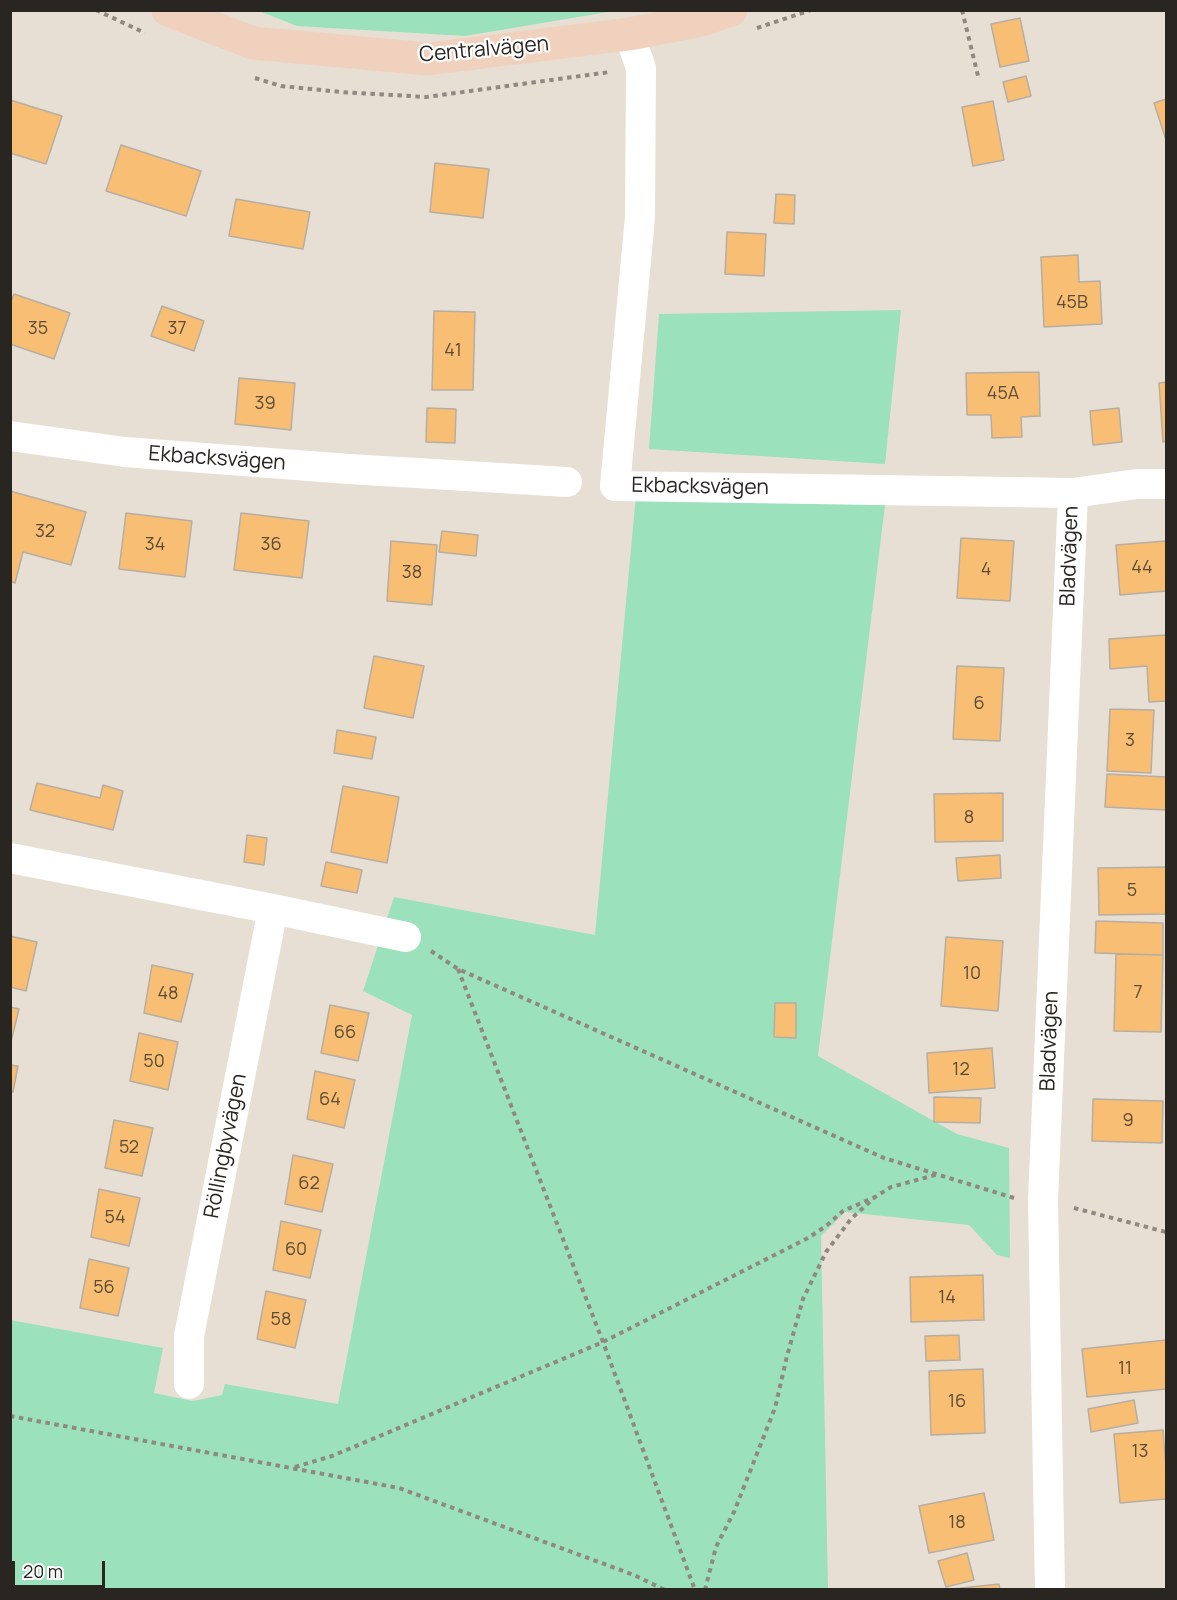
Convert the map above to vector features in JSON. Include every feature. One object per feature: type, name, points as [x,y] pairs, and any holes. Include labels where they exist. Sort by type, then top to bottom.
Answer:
[{"type":"street","name":"Centralvägen","points":[[168,10],[253,43],[428,59],[629,34],[702,20],[731,10]]},
{"type":"street","name":"Ekbacksvägen","points":[[629,34],[640,68],[640,217],[615,486],[1073,493],[1137,484],[1167,484]]},
{"type":"street","name":"Ekbacksvägen","points":[[10,436],[125,452],[567,482]]},
{"type":"street","name":"Bladvägen","points":[[1050,1590],[1043,1200],[1073,493]]},
{"type":"street","points":[[10,858],[406,937]]},
{"type":"street","name":"Röllingbyvägen","points":[[189,1384],[189,1336],[273,909]]},
{"type":"path","points":[[962,10],[978,76]]},
{"type":"path","points":[[695,1590],[603,1342],[458,969],[884,1158],[1018,1199],[1043,1200],[1167,1232]]},
{"type":"path","points":[[293,1467],[332,1456],[603,1342],[808,1238],[843,1211],[874,1197],[891,1186],[939,1174]]},
{"type":"path","points":[[705,1590],[716,1546],[734,1512],[775,1408],[803,1299],[826,1252],[851,1219],[874,1197]]},
{"type":"path","points":[[10,1416],[399,1488],[634,1575],[665,1590]]},
{"type":"green space","points":[[259,11],[614,11],[465,36],[297,26]]},
{"type":"green space","points":[[901,310],[885,464],[649,449],[659,314]]},
{"type":"green space","points":[[636,495],[885,505],[818,1056],[957,1134],[1009,1148],[1010,1258],[997,1255],[969,1225],[845,1212],[821,1236],[828,1589],[11,1589],[10,1320],[163,1348],[154,1393],[193,1401],[222,1395],[225,1384],[338,1404],[412,1015],[363,991],[394,897],[595,935]]},
{"type":"building","points":[[1020,18],[1029,61],[1000,67],[991,24]]},
{"type":"building","points":[[1026,76],[1031,96],[1008,102],[1003,82]]},
{"type":"building","points":[[1166,99],[1166,140],[1154,103]]},
{"type":"building","points":[[10,100],[62,116],[46,164],[10,153]]},
{"type":"building","points":[[993,101],[1004,160],[973,166],[962,107]]},
{"type":"building","points":[[121,145],[201,171],[186,216],[106,191]]},
{"type":"building","points":[[435,163],[489,169],[483,218],[430,212]]},
{"type":"building","points":[[776,194],[795,195],[794,224],[774,223]]},
{"type":"building","points":[[236,199],[310,212],[303,249],[229,236]]},
{"type":"building","points":[[727,232],[766,234],[764,276],[725,274]]},
{"type":"building","points":[[1078,255],[1079,282],[1100,281],[1102,324],[1044,327],[1041,257]]},
{"type":"building","points":[[14,294],[70,313],[54,359],[10,344],[10,304]]},
{"type":"building","points":[[162,306],[204,321],[194,351],[151,336]]},
{"type":"building","points":[[434,311],[475,312],[473,390],[432,390]]},
{"type":"building","points":[[1039,372],[1040,416],[1021,417],[1022,437],[992,438],[991,415],[967,415],[966,373]]},
{"type":"building","points":[[239,378],[295,383],[291,430],[235,424]]},
{"type":"building","points":[[1166,382],[1166,441],[1163,442],[1159,383]]},
{"type":"building","points":[[427,408],[456,409],[455,443],[426,442]]},
{"type":"building","points":[[1119,408],[1122,442],[1093,445],[1090,411]]},
{"type":"building","points":[[10,491],[86,512],[71,565],[23,552],[15,583],[10,581]]},
{"type":"building","points":[[126,513],[192,521],[185,577],[119,569]]},
{"type":"building","points":[[241,513],[309,521],[302,578],[234,570]]},
{"type":"building","points":[[442,531],[478,535],[476,556],[439,552]]},
{"type":"building","points":[[961,538],[1014,541],[1010,601],[957,598]]},
{"type":"building","points":[[391,541],[437,545],[432,605],[387,601]]},
{"type":"building","points":[[1166,541],[1166,591],[1120,595],[1116,545]]},
{"type":"building","points":[[1166,635],[1166,701],[1149,702],[1147,666],[1110,669],[1109,639]]},
{"type":"building","points":[[374,656],[424,666],[413,718],[364,708]]},
{"type":"building","points":[[957,666],[1004,668],[1000,741],[953,739]]},
{"type":"building","points":[[1110,709],[1154,710],[1151,773],[1107,771]]},
{"type":"building","points":[[337,730],[376,737],[372,759],[334,753]]},
{"type":"building","points":[[1107,774],[1166,777],[1166,810],[1105,807]]},
{"type":"building","points":[[37,783],[100,798],[103,785],[123,791],[113,830],[30,810]]},
{"type":"building","points":[[343,786],[399,797],[387,863],[331,852]]},
{"type":"building","points":[[1003,793],[1003,841],[935,842],[934,794]]},
{"type":"building","points":[[247,835],[267,838],[264,865],[244,862]]},
{"type":"building","points":[[1000,855],[1001,878],[958,881],[956,858]]},
{"type":"building","points":[[326,862],[362,870],[357,893],[321,886]]},
{"type":"building","points":[[1166,867],[1166,914],[1099,915],[1098,868]]},
{"type":"building","points":[[1096,921],[1163,923],[1163,955],[1095,953]]},
{"type":"building","points":[[10,936],[37,942],[26,991],[10,987]]},
{"type":"building","points":[[946,937],[1003,941],[998,1011],[941,1006]]},
{"type":"building","points":[[1116,954],[1163,955],[1161,1032],[1114,1031]]},
{"type":"building","points":[[152,965],[193,974],[181,1022],[144,1013]]},
{"type":"building","points":[[775,1003],[796,1003],[796,1038],[774,1037]]},
{"type":"building","points":[[330,1005],[369,1013],[358,1061],[321,1053]]},
{"type":"building","points":[[10,1007],[19,1009],[10,1046]]},
{"type":"building","points":[[139,1033],[178,1042],[168,1090],[130,1081]]},
{"type":"building","points":[[992,1048],[995,1088],[929,1093],[927,1053]]},
{"type":"building","points":[[10,1065],[18,1066],[13,1092],[10,1091]]},
{"type":"building","points":[[315,1071],[355,1080],[344,1128],[307,1119]]},
{"type":"building","points":[[934,1097],[981,1098],[980,1123],[934,1122]]},
{"type":"building","points":[[1093,1099],[1163,1101],[1162,1143],[1092,1141]]},
{"type":"building","points":[[114,1120],[153,1128],[142,1176],[105,1168]]},
{"type":"building","points":[[293,1155],[333,1164],[322,1212],[285,1204]]},
{"type":"building","points":[[99,1189],[140,1198],[129,1246],[91,1237]]},
{"type":"building","points":[[281,1221],[321,1230],[310,1278],[273,1270]]},
{"type":"building","points":[[89,1259],[129,1268],[118,1316],[80,1308]]},
{"type":"building","points":[[983,1275],[984,1320],[911,1322],[910,1277]]},
{"type":"building","points":[[266,1291],[306,1300],[295,1348],[257,1339]]},
{"type":"building","points":[[959,1335],[960,1360],[926,1361],[925,1336]]},
{"type":"building","points":[[1166,1340],[1166,1389],[1087,1397],[1082,1349]]},
{"type":"building","points":[[983,1369],[985,1433],[931,1435],[929,1371]]},
{"type":"building","points":[[1134,1400],[1138,1423],[1091,1432],[1088,1409]]},
{"type":"building","points":[[1163,1430],[1166,1499],[1120,1503],[1114,1434]]},
{"type":"building","points":[[984,1493],[994,1540],[929,1553],[919,1506]]},
{"type":"building","points":[[967,1553],[974,1580],[946,1587],[938,1561]]},
{"type":"building","points":[[999,1584],[1000,1590],[952,1590],[952,1589]]}]
